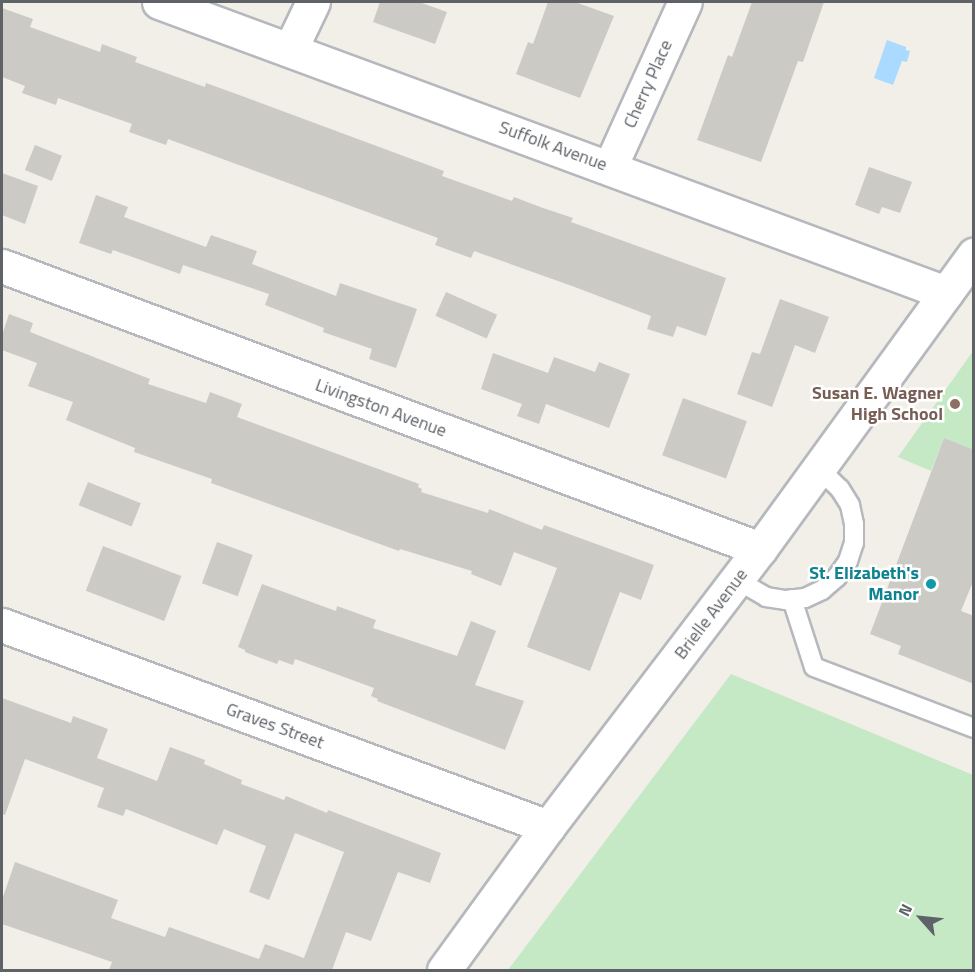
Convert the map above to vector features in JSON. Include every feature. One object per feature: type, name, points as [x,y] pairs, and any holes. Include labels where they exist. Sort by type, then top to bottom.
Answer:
[{"type":"street","name":"Suffolk Avenue","points":[[159,2],[946,293]]},
{"type":"street","points":[[290,50],[313,2]]},
{"type":"street","name":"Cherry Place","points":[[610,167],[685,2]]},
{"type":"street","name":"Brielle Avenue","points":[[444,970],[548,827],[760,549],[974,254]]},
{"type":"street","name":"Livingston Avenue","points":[[2,266],[760,549]]},
{"type":"street","name":"Graves Street","points":[[2,625],[548,827]]},
{"type":"lane","points":[[737,580],[766,597],[792,599],[805,598],[822,590],[837,577],[848,561],[854,543],[854,524],[850,505],[840,489],[818,468]]},
{"type":"lane","points":[[792,599],[814,667],[974,728]]},
{"type":"green space","name":"Susan E. Wagner High School","points":[[973,351],[973,450],[944,438],[931,471],[898,457]]},
{"type":"green space","points":[[731,674],[973,775],[973,970],[508,970]]},
{"type":"water","points":[[887,40],[906,47],[906,50],[910,51],[907,62],[902,61],[893,85],[874,78]]},
{"type":"building","points":[[380,2],[419,2],[447,12],[435,44],[373,22]]},
{"type":"building","points":[[548,2],[575,2],[614,16],[580,98],[516,74],[528,42],[533,44]]},
{"type":"building","points":[[752,2],[824,2],[803,62],[798,61],[761,162],[697,140],[728,55],[732,57]]},
{"type":"building","points":[[2,8],[33,19],[30,27],[100,52],[102,44],[137,57],[135,62],[205,87],[206,83],[242,96],[444,171],[442,176],[512,201],[514,197],[573,218],[571,222],[726,278],[706,336],[677,326],[673,337],[647,329],[651,316],[572,286],[474,251],[471,258],[435,245],[438,238],[168,139],[166,145],[129,132],[132,124],[58,98],[56,105],[22,93],[25,86],[2,77]]},
{"type":"building","points":[[35,145],[62,156],[52,181],[25,170]]},
{"type":"building","points":[[869,167],[912,182],[900,213],[882,207],[879,214],[855,205]]},
{"type":"building","points":[[2,173],[38,186],[25,224],[2,215]]},
{"type":"building","points":[[96,195],[128,207],[124,217],[206,247],[211,235],[257,251],[252,264],[336,296],[340,283],[417,309],[396,368],[369,359],[372,349],[323,332],[324,328],[265,305],[269,294],[183,265],[180,274],[113,250],[111,254],[79,243]]},
{"type":"building","points":[[446,292],[497,315],[487,339],[435,316]]},
{"type":"building","points":[[780,299],[829,317],[815,353],[795,345],[772,407],[737,394],[752,352],[760,354]]},
{"type":"building","points":[[9,314],[33,323],[30,332],[150,379],[148,384],[206,403],[210,392],[242,404],[237,417],[419,484],[421,492],[488,513],[489,509],[542,530],[544,525],[654,565],[641,600],[620,592],[590,671],[527,647],[557,568],[514,552],[501,586],[471,574],[472,571],[400,549],[399,551],[211,483],[212,479],[134,452],[135,448],[66,420],[73,402],[28,386],[37,363],[2,350],[2,335]]},
{"type":"building","points":[[493,353],[548,373],[554,357],[595,372],[599,362],[630,374],[609,428],[546,404],[539,424],[517,416],[522,404],[481,389]]},
{"type":"building","points":[[683,398],[747,421],[726,479],[662,455]]},
{"type":"building","name":"St. Elizabeth's Manor","points":[[944,438],[974,450],[974,579],[961,611],[974,616],[974,684],[898,654],[901,646],[870,634]]},
{"type":"building","points":[[88,482],[141,503],[131,527],[79,505]]},
{"type":"building","points":[[217,542],[253,555],[238,596],[202,583]]},
{"type":"building","points":[[103,546],[181,576],[164,621],[86,591]]},
{"type":"building","points":[[262,584],[336,611],[337,606],[376,620],[373,628],[457,656],[471,621],[496,631],[475,685],[524,701],[505,750],[377,701],[378,699],[371,696],[374,688],[295,659],[293,665],[279,660],[277,664],[245,652],[238,647]]},
{"type":"building","points":[[2,698],[71,723],[73,716],[108,729],[97,758],[157,781],[170,747],[205,760],[204,764],[242,780],[241,784],[284,800],[286,796],[327,813],[328,810],[441,853],[430,883],[398,872],[371,941],[346,932],[332,970],[109,970],[112,962],[2,924],[2,900],[15,862],[118,900],[111,918],[165,937],[169,927],[259,959],[265,944],[304,958],[344,852],[295,833],[269,900],[249,892],[266,846],[224,829],[217,845],[126,809],[123,816],[97,807],[104,788],[25,759],[5,815],[2,814]]},
{"type":"place","name":"Susan E. Wagner High School","points":[[955,404]]},
{"type":"place","name":"St. Elizabeth's Manor","points":[[931,584]]}]
